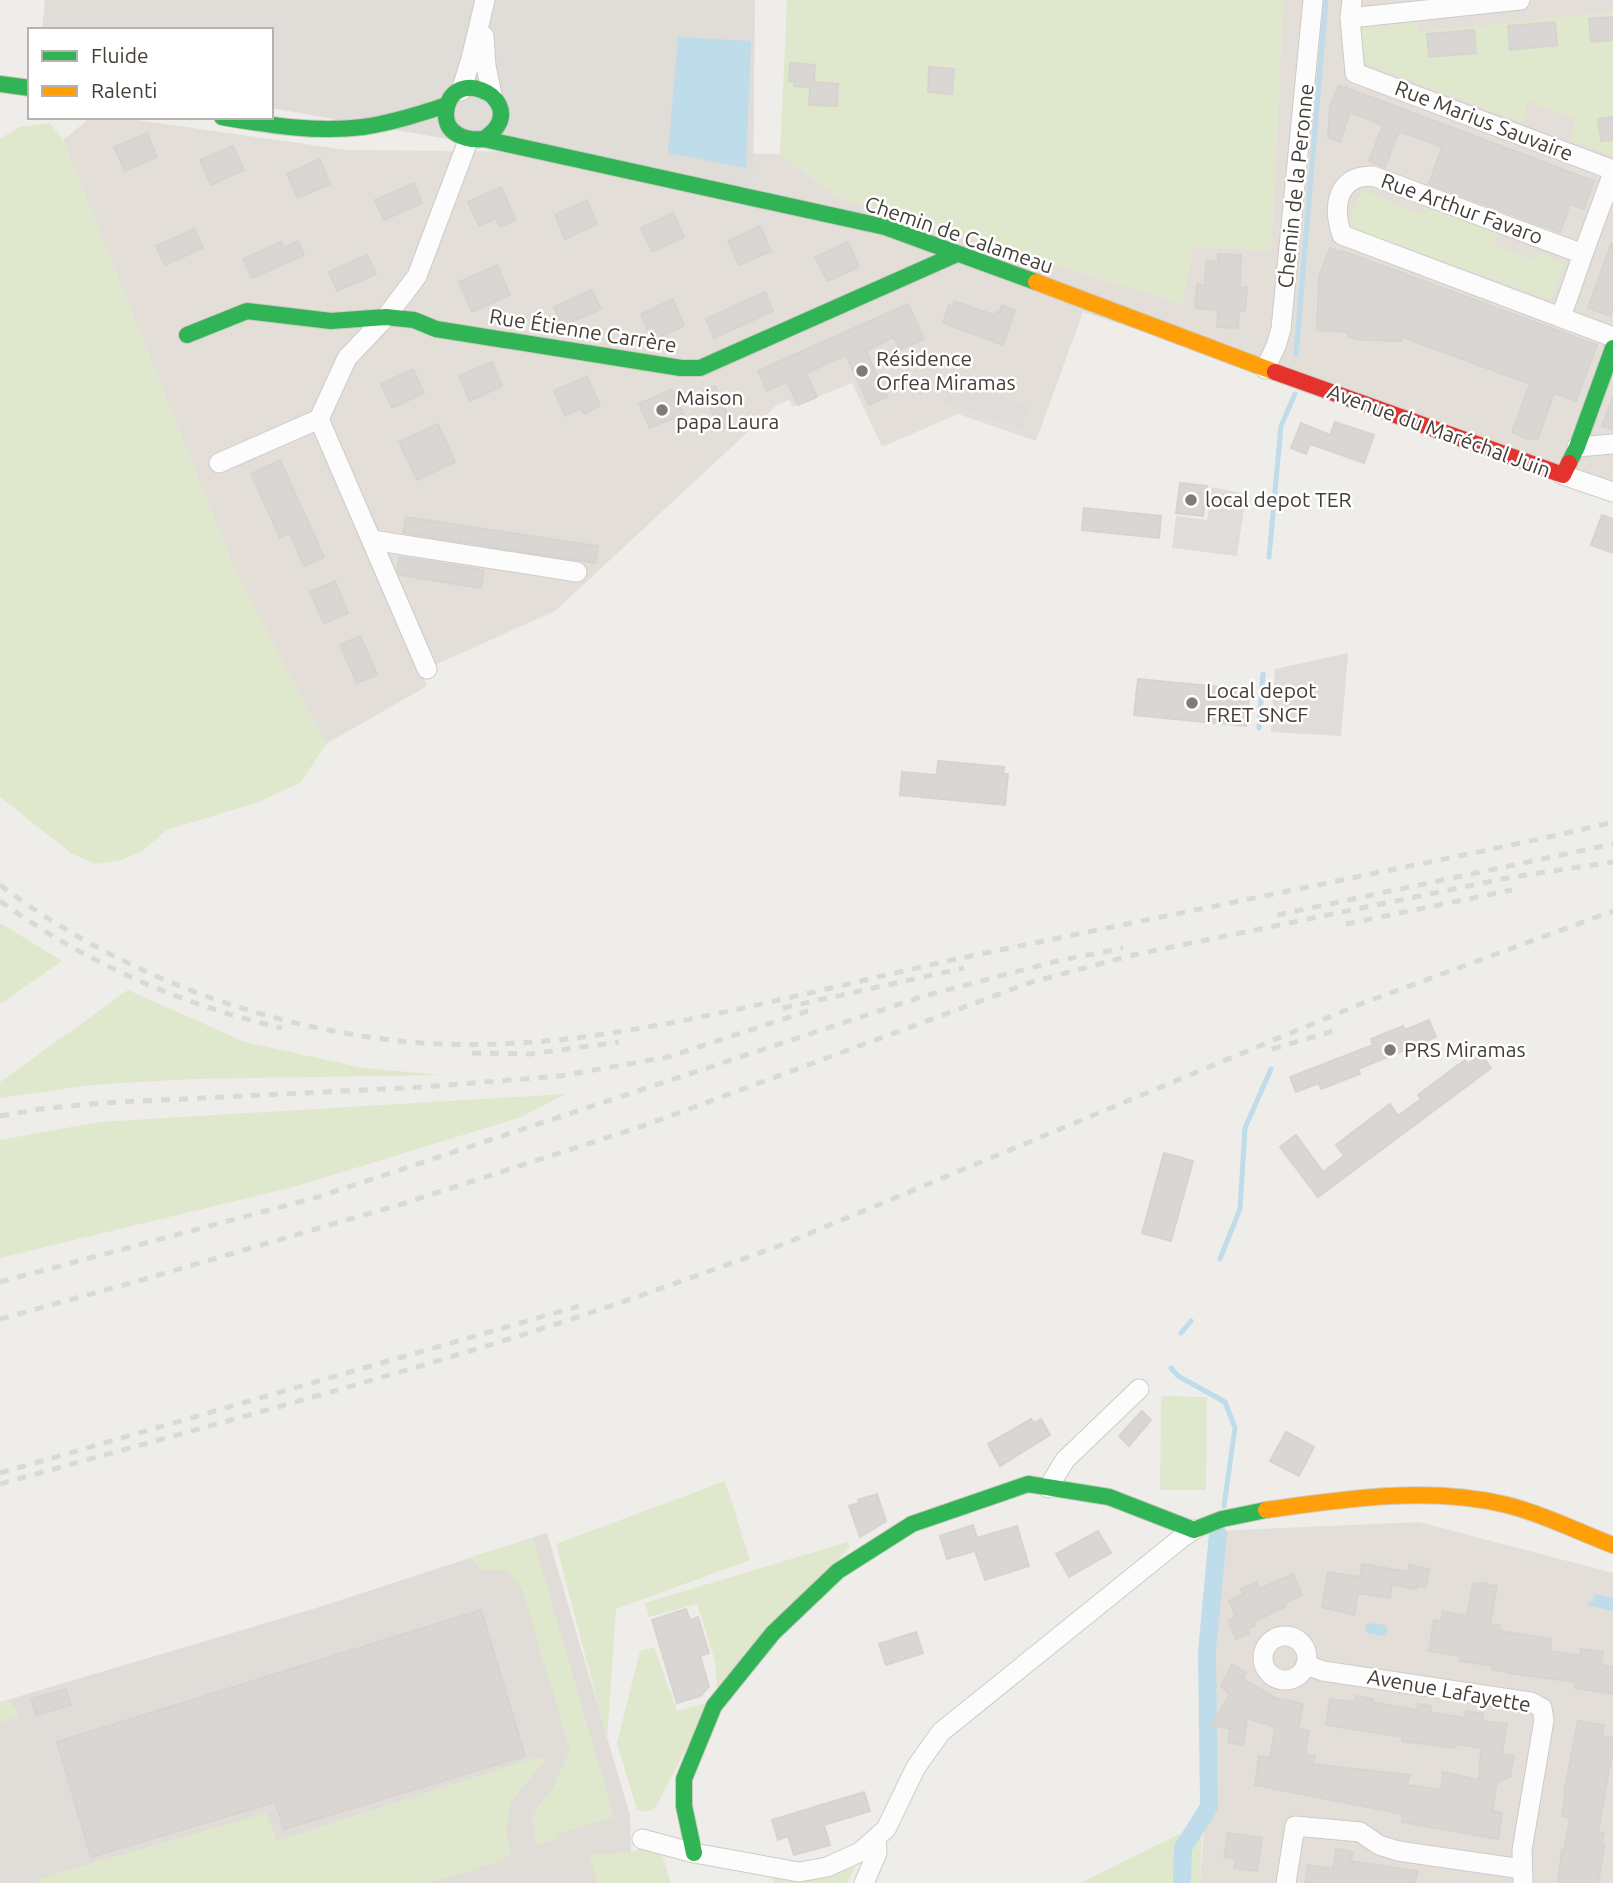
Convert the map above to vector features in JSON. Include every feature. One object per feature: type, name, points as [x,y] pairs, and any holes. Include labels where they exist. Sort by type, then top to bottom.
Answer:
[{"type":"street","name":"Chemin de la Peronne","points":[[1265,369],[1281,329],[1313,0]]},
{"type":"street","points":[[1351,9],[1520,0]]},
{"type":"street","points":[[469,138],[510,124],[492,94],[486,66],[484,5]]},
{"type":"street","points":[[469,138],[447,120],[471,59],[484,5]]},
{"type":"street","name":"Rue Marius Sauvaire","points":[[1351,9],[1354,73],[1613,171]]},
{"type":"street","points":[[0,84],[28,88]]},
{"type":"street","name":"Chemin de Calameau","points":[[378,125],[478,88],[492,94]]},
{"type":"street","name":"Chemin de Calameau","points":[[234,119],[264,124],[344,128],[378,125],[422,130],[548,154],[885,227],[1265,369]]},
{"type":"street","name":"Chemin de Calameau","points":[[510,124],[548,154]]},
{"type":"street","points":[[219,463],[319,419],[347,358],[386,317],[417,276],[469,138]]},
{"type":"street","points":[[1561,317],[1613,171]]},
{"type":"street","name":"Rue Arthur Favaro","points":[[1583,254],[1373,176],[1360,176],[1349,181],[1337,204],[1337,221],[1342,235],[1613,337]]},
{"type":"street","name":"Rue Étienne Carrère","points":[[187,335],[247,310],[331,321],[386,317],[414,320],[436,330],[681,368],[700,368],[957,254]]},
{"type":"street","points":[[1563,475],[1564,449],[1613,348]]},
{"type":"street","name":"Avenue du Maréchal Juin","points":[[1265,369],[1613,492]]},
{"type":"street","points":[[319,419],[427,669]]},
{"type":"street","points":[[1518,458],[1564,449],[1613,444]]},
{"type":"street","points":[[372,540],[577,572]]},
{"type":"street","points":[[1048,1488],[1065,1460],[1139,1389]]},
{"type":"street","points":[[695,1853],[684,1806],[684,1779],[714,1706],[773,1633],[838,1572],[912,1524],[1028,1485],[1109,1497],[1194,1531]]},
{"type":"street","points":[[642,1839],[695,1853],[799,1872],[827,1867],[860,1852],[887,1829],[916,1767],[941,1732],[1184,1536],[1210,1522],[1269,1509],[1378,1497],[1441,1495],[1495,1502],[1546,1518],[1613,1545]]},
{"type":"street","name":"Avenue Lafayette","points":[[1306,1665],[1323,1671],[1531,1702],[1542,1708],[1544,1720],[1522,1850],[1523,1876]]},
{"type":"street","points":[[1286,1883],[1295,1826],[1360,1832],[1398,1852],[1523,1876]]},
{"type":"street","points":[[864,1883],[877,1853],[876,1838]]},
{"type":"shaded area","points":[[45,0],[755,0],[753,187],[510,150],[273,108],[273,28],[42,28]]},
{"type":"shaded area","points":[[1283,0],[1613,0],[1613,483],[1083,312],[1036,441],[958,414],[882,447],[852,383],[793,407],[789,400],[777,405],[555,611],[421,671],[427,686],[326,744],[236,573],[63,140],[89,119],[130,119],[347,150],[780,154],[838,197],[1182,304],[1193,246],[1271,251]]},
{"type":"shaded area","points":[[950,381],[1028,406],[1022,428],[943,403]]},
{"type":"shaded area","points":[[1212,487],[1246,494],[1237,556],[1172,548],[1176,516],[1207,520]]},
{"type":"shaded area","points":[[1348,653],[1341,736],[1271,732],[1275,669]]},
{"type":"shaded area","points":[[1419,1522],[1613,1573],[1613,1883],[1200,1883],[1217,1640],[1216,1531]]},
{"type":"shaded area","points":[[547,1533],[630,1815],[631,1852],[641,1883],[0,1883],[0,1702],[313,1609]]},
{"type":"green space","points":[[787,0],[1283,0],[1271,251],[1193,246],[1182,304],[838,197],[780,154]]},
{"type":"green space","points":[[1613,12],[1613,156],[1571,140],[1574,119],[1528,101],[1523,123],[1363,62],[1360,57],[1361,24],[1417,18],[1419,32]]},
{"type":"green space","points":[[50,123],[63,140],[236,573],[326,744],[301,782],[259,802],[167,830],[142,851],[122,860],[96,864],[72,854],[0,797],[0,139],[19,127]]},
{"type":"green space","points":[[1363,190],[1420,214],[1426,207],[1500,234],[1494,244],[1534,261],[1540,253],[1566,264],[1551,300],[1349,227],[1347,222]]},
{"type":"green space","points":[[0,923],[62,961],[0,1004]]},
{"type":"green space","points":[[128,990],[245,1042],[364,1068],[442,1075],[193,1079],[91,1085],[0,1098],[0,1082]]},
{"type":"green space","points":[[566,1094],[521,1117],[297,1186],[0,1258],[0,1140],[99,1122]]},
{"type":"green space","points":[[1161,1396],[1207,1397],[1206,1490],[1160,1490]]},
{"type":"green space","points":[[725,1481],[750,1560],[616,1609],[607,1739],[556,1544]]},
{"type":"green space","points":[[533,1538],[614,1817],[556,1834],[557,1839],[537,1845],[532,1820],[537,1808],[553,1788],[570,1750],[522,1589],[506,1572],[482,1571],[470,1557]]},
{"type":"green space","points":[[847,1542],[850,1547],[717,1688],[715,1661],[697,1604],[649,1617],[645,1603]]},
{"type":"green space","points":[[654,1647],[677,1711],[710,1702],[656,1807],[647,1812],[637,1810],[617,1743],[640,1651]]},
{"type":"green space","points":[[9,1700],[19,1716],[0,1724],[0,1702]]},
{"type":"green space","points":[[531,1759],[546,1759],[511,1802],[506,1832],[511,1852],[502,1861],[430,1883],[39,1883],[38,1879],[266,1813],[277,1841]]},
{"type":"green space","points":[[1202,1823],[1200,1883],[1080,1883]]},
{"type":"green space","points":[[643,1848],[662,1854],[671,1883],[598,1883],[589,1855],[631,1852]]},
{"type":"green space","points":[[861,1856],[847,1883],[774,1883],[771,1873]]},
{"type":"water","points":[[678,37],[751,41],[746,168],[668,153]]},
{"type":"water","points":[[1595,1594],[1613,1598],[1613,1611],[1588,1605]]},
{"type":"water","points":[[1367,1623],[1385,1625],[1387,1634],[1384,1636],[1367,1633]]},
{"type":"building","points":[[1613,17],[1613,40],[1591,42],[1589,19]]},
{"type":"building","points":[[1555,22],[1557,45],[1510,50],[1508,26]]},
{"type":"building","points":[[1474,30],[1476,53],[1429,57],[1427,34]]},
{"type":"building","points":[[790,63],[815,65],[814,82],[838,84],[837,106],[809,105],[810,87],[794,86],[795,82],[789,81]]},
{"type":"building","points":[[929,67],[954,69],[952,94],[928,92]]},
{"type":"building","points":[[1339,85],[1594,181],[1584,209],[1570,204],[1560,232],[1429,184],[1442,147],[1399,131],[1385,167],[1369,161],[1383,125],[1350,112],[1340,142],[1328,137],[1330,106]]},
{"type":"building","points":[[1613,117],[1613,140],[1601,141],[1598,119]]},
{"type":"building","points":[[147,133],[157,157],[125,171],[114,147]]},
{"type":"building","points":[[233,146],[244,170],[211,185],[200,160]]},
{"type":"building","points":[[320,159],[330,184],[298,198],[287,174]]},
{"type":"building","points":[[414,183],[422,203],[384,220],[375,200]]},
{"type":"building","points":[[501,187],[516,220],[500,227],[496,218],[479,226],[468,202]]},
{"type":"building","points":[[587,200],[597,224],[565,239],[555,215]]},
{"type":"building","points":[[673,213],[684,237],[652,252],[641,228]]},
{"type":"building","points":[[760,226],[771,251],[739,265],[728,241]]},
{"type":"building","points":[[194,229],[203,248],[165,265],[156,246]]},
{"type":"building","points":[[298,241],[304,255],[252,278],[243,259],[281,242],[284,248]]},
{"type":"building","points":[[848,242],[859,267],[828,281],[815,257]]},
{"type":"building","points":[[1611,244],[1613,308],[1610,316],[1588,308]]},
{"type":"building","points":[[1330,248],[1597,345],[1576,401],[1554,393],[1538,438],[1528,439],[1512,432],[1530,384],[1402,337],[1402,341],[1364,340],[1348,337],[1348,332],[1317,330],[1319,276]]},
{"type":"building","points":[[1218,254],[1241,255],[1240,287],[1247,287],[1245,311],[1239,311],[1238,328],[1217,327],[1218,310],[1195,308],[1197,284],[1205,285],[1206,261],[1218,262]]},
{"type":"building","points":[[367,255],[376,274],[337,291],[329,272]]},
{"type":"building","points":[[497,265],[510,295],[472,312],[459,282]]},
{"type":"building","points":[[592,290],[601,309],[562,326],[554,307]]},
{"type":"building","points":[[765,292],[773,311],[714,338],[706,319]]},
{"type":"building","points":[[673,299],[684,326],[652,340],[641,314]]},
{"type":"building","points":[[954,301],[994,315],[999,313],[1002,305],[1015,310],[1003,345],[943,323],[949,305],[953,307]]},
{"type":"building","points":[[908,304],[924,339],[899,350],[894,337],[866,351],[887,397],[869,405],[846,355],[806,373],[817,397],[798,405],[787,382],[767,391],[758,371]]},
{"type":"building","points":[[492,362],[502,386],[470,401],[459,376]]},
{"type":"building","points":[[413,369],[424,393],[392,408],[381,384]]},
{"type":"building","points":[[587,376],[600,406],[584,414],[581,408],[565,416],[554,391]]},
{"type":"building","points":[[715,386],[732,425],[720,430],[703,392]]},
{"type":"building","name":"Maison papa Laura","points":[[672,389],[684,414],[650,428],[639,404]]},
{"type":"building","points":[[1613,397],[1613,429],[1602,426]]},
{"type":"building","points":[[1335,422],[1374,435],[1364,463],[1310,444],[1306,454],[1291,448],[1301,423],[1330,435]]},
{"type":"building","points":[[438,424],[455,462],[417,480],[399,442]]},
{"type":"building","points":[[280,460],[324,557],[304,566],[290,533],[280,538],[251,474]]},
{"type":"building","name":"local depot TER","points":[[1180,483],[1207,486],[1203,516],[1176,513]]},
{"type":"building","points":[[1084,508],[1161,516],[1159,538],[1082,530]]},
{"type":"building","points":[[1602,515],[1613,519],[1613,553],[1591,545]]},
{"type":"building","points":[[406,517],[598,546],[595,563],[403,533]]},
{"type":"building","points":[[400,557],[484,570],[481,588],[400,575],[397,570]]},
{"type":"building","points":[[335,581],[348,613],[324,623],[310,592]]},
{"type":"building","points":[[360,636],[377,675],[357,683],[340,645]]},
{"type":"building","name":"Local depot FRET SNCF","points":[[1138,679],[1250,690],[1246,726],[1134,715]]},
{"type":"building","points":[[938,761],[1004,767],[1003,774],[1008,774],[1005,805],[900,795],[902,772],[937,775]]},
{"type":"building","points":[[1429,1020],[1436,1037],[1358,1069],[1360,1074],[1321,1089],[1319,1083],[1296,1092],[1290,1077],[1373,1045],[1371,1039],[1403,1026],[1405,1030]]},
{"type":"building","points":[[1481,1054],[1491,1068],[1318,1197],[1280,1147],[1296,1135],[1323,1172],[1344,1156],[1336,1145],[1390,1104],[1398,1116],[1421,1099],[1418,1095],[1465,1060],[1468,1064]]},
{"type":"building","points":[[1164,1153],[1193,1161],[1171,1241],[1142,1233]]},
{"type":"building","points":[[1142,1411],[1151,1420],[1129,1446],[1119,1436]]},
{"type":"building","points":[[1031,1419],[1034,1423],[1041,1419],[1050,1435],[1000,1466],[988,1444]]},
{"type":"building","points":[[1286,1432],[1314,1447],[1299,1476],[1270,1461]]},
{"type":"building","points":[[877,1494],[886,1521],[860,1537],[849,1506]]},
{"type":"building","points":[[973,1525],[977,1538],[1017,1526],[1029,1566],[985,1580],[975,1551],[947,1559],[940,1536]]},
{"type":"building","points":[[1098,1531],[1111,1553],[1069,1577],[1056,1554]]},
{"type":"building","points":[[1362,1564],[1408,1572],[1409,1565],[1429,1569],[1426,1587],[1417,1586],[1416,1589],[1392,1585],[1390,1598],[1358,1593],[1354,1615],[1322,1607],[1328,1572],[1360,1577]]},
{"type":"building","points":[[1293,1574],[1302,1595],[1253,1622],[1255,1626],[1247,1629],[1249,1633],[1236,1639],[1228,1621],[1236,1617],[1229,1601],[1244,1594],[1241,1589],[1257,1582],[1259,1589]]},
{"type":"building","points":[[1487,1583],[1497,1586],[1490,1624],[1500,1625],[1499,1631],[1551,1639],[1550,1651],[1580,1656],[1581,1649],[1603,1652],[1601,1665],[1613,1667],[1613,1694],[1575,1688],[1576,1682],[1514,1674],[1492,1669],[1493,1666],[1460,1661],[1461,1656],[1429,1651],[1434,1620],[1441,1621],[1443,1612],[1467,1616],[1473,1584]]},
{"type":"building","points":[[686,1609],[690,1620],[698,1617],[709,1653],[700,1656],[709,1686],[701,1696],[677,1703],[652,1620]]},
{"type":"building","points":[[481,1610],[525,1756],[284,1829],[275,1802],[91,1857],[57,1742]]},
{"type":"building","points":[[916,1632],[923,1653],[886,1665],[879,1644]]},
{"type":"building","points":[[1232,1664],[1246,1673],[1242,1678],[1275,1698],[1303,1704],[1298,1729],[1309,1731],[1305,1755],[1315,1756],[1313,1764],[1410,1775],[1407,1785],[1441,1790],[1443,1772],[1479,1780],[1481,1748],[1456,1744],[1455,1748],[1402,1741],[1402,1737],[1326,1725],[1330,1699],[1355,1702],[1356,1696],[1417,1710],[1418,1704],[1431,1706],[1430,1712],[1465,1718],[1466,1711],[1483,1714],[1482,1721],[1507,1724],[1502,1754],[1514,1756],[1510,1777],[1497,1782],[1492,1811],[1502,1813],[1498,1839],[1402,1822],[1403,1814],[1255,1785],[1259,1756],[1270,1758],[1275,1727],[1247,1718],[1243,1745],[1228,1742],[1230,1729],[1211,1724],[1230,1695],[1221,1686]]},
{"type":"building","points":[[66,1689],[71,1705],[36,1715],[31,1699]]},
{"type":"building","points":[[1578,1721],[1604,1725],[1602,1736],[1613,1737],[1613,1759],[1598,1832],[1604,1833],[1602,1843],[1605,1844],[1598,1883],[1558,1883],[1570,1818],[1562,1816],[1564,1793]]},
{"type":"building","points":[[864,1792],[870,1811],[824,1825],[830,1845],[794,1855],[788,1836],[778,1840],[772,1820]]},
{"type":"building","points":[[1228,1833],[1262,1838],[1257,1871],[1234,1868],[1236,1859],[1224,1857]]},
{"type":"building","points":[[1336,1849],[1353,1852],[1351,1861],[1418,1871],[1415,1883],[1305,1883],[1308,1865],[1333,1869]]},
{"type":"waterway","points":[[1296,354],[1326,0]]},
{"type":"waterway","points":[[1269,557],[1281,426],[1295,394]]},
{"type":"waterway","points":[[1259,728],[1263,674]]},
{"type":"waterway","points":[[1220,1259],[1240,1209],[1245,1128],[1271,1069]]},
{"type":"waterway","points":[[1181,1333],[1191,1321]]},
{"type":"waterway","points":[[1171,1368],[1178,1376],[1225,1402],[1235,1428],[1224,1506]]},
{"type":"waterway","points":[[1182,1883],[1183,1848],[1209,1807],[1207,1651],[1218,1534]]},
{"type":"railway","points":[[0,885],[45,917],[93,945],[194,992],[247,1010],[355,1035],[460,1045],[511,1044],[611,1033],[710,1015],[956,959],[1613,822]]},
{"type":"railway","points":[[1277,915],[1613,844]]},
{"type":"railway","points":[[0,1319],[405,1203],[643,1126],[1032,982],[1133,955],[1512,877],[1613,862]]},
{"type":"railway","points":[[1346,924],[1512,890]]},
{"type":"railway","points":[[0,901],[65,943],[135,979],[207,1007],[282,1028]]},
{"type":"railway","points":[[0,1484],[409,1369],[544,1328],[664,1287],[784,1244],[1358,1005],[1613,911]]},
{"type":"railway","points":[[0,1282],[318,1197],[924,996],[1057,961],[1123,948]]},
{"type":"railway","points":[[783,1008],[964,968]]},
{"type":"railway","points":[[0,1116],[101,1103],[424,1087],[560,1076],[668,1057],[808,1011]]},
{"type":"railway","points":[[1272,1049],[1334,1031]]},
{"type":"railway","points":[[472,1053],[530,1054],[619,1042]]},
{"type":"railway","points":[[0,1473],[579,1306]]},
{"type":"traffic: fast","points":[[0,84],[28,88]]},
{"type":"traffic: fast","points":[[484,139],[496,128],[501,116],[499,105],[492,96],[482,90],[459,90],[450,99],[447,120],[453,131],[470,139],[484,139],[885,227],[1036,282]]},
{"type":"traffic: fast","points":[[234,119],[292,127],[345,129],[384,123],[447,105]]},
{"type":"traffic: fast","points":[[187,335],[247,311],[331,321],[386,317],[414,320],[436,329],[681,368],[700,368],[957,254]]},
{"type":"traffic: fast","points":[[1569,463],[1613,348]]},
{"type":"traffic: fast","points":[[694,1853],[684,1806],[684,1779],[714,1706],[773,1633],[838,1571],[912,1524],[1028,1484],[1109,1497],[1194,1530],[1222,1519],[1266,1510]]},
{"type":"traffic: slow","points":[[1036,282],[1275,372]]},
{"type":"traffic: slow","points":[[1266,1510],[1386,1496],[1477,1499],[1548,1518],[1613,1545]]},
{"type":"traffic: jam","points":[[1275,372],[1563,475],[1569,463]]},
{"type":"place","name":"Résidence Orfea Miramas","points":[[862,371]]},
{"type":"place","name":"Maison papa Laura","points":[[662,410]]},
{"type":"place","name":"local depot TER","points":[[1191,500]]},
{"type":"place","name":"Local depot FRET SNCF","points":[[1192,703]]},
{"type":"place","name":"PRS Miramas","points":[[1390,1050]]}]
